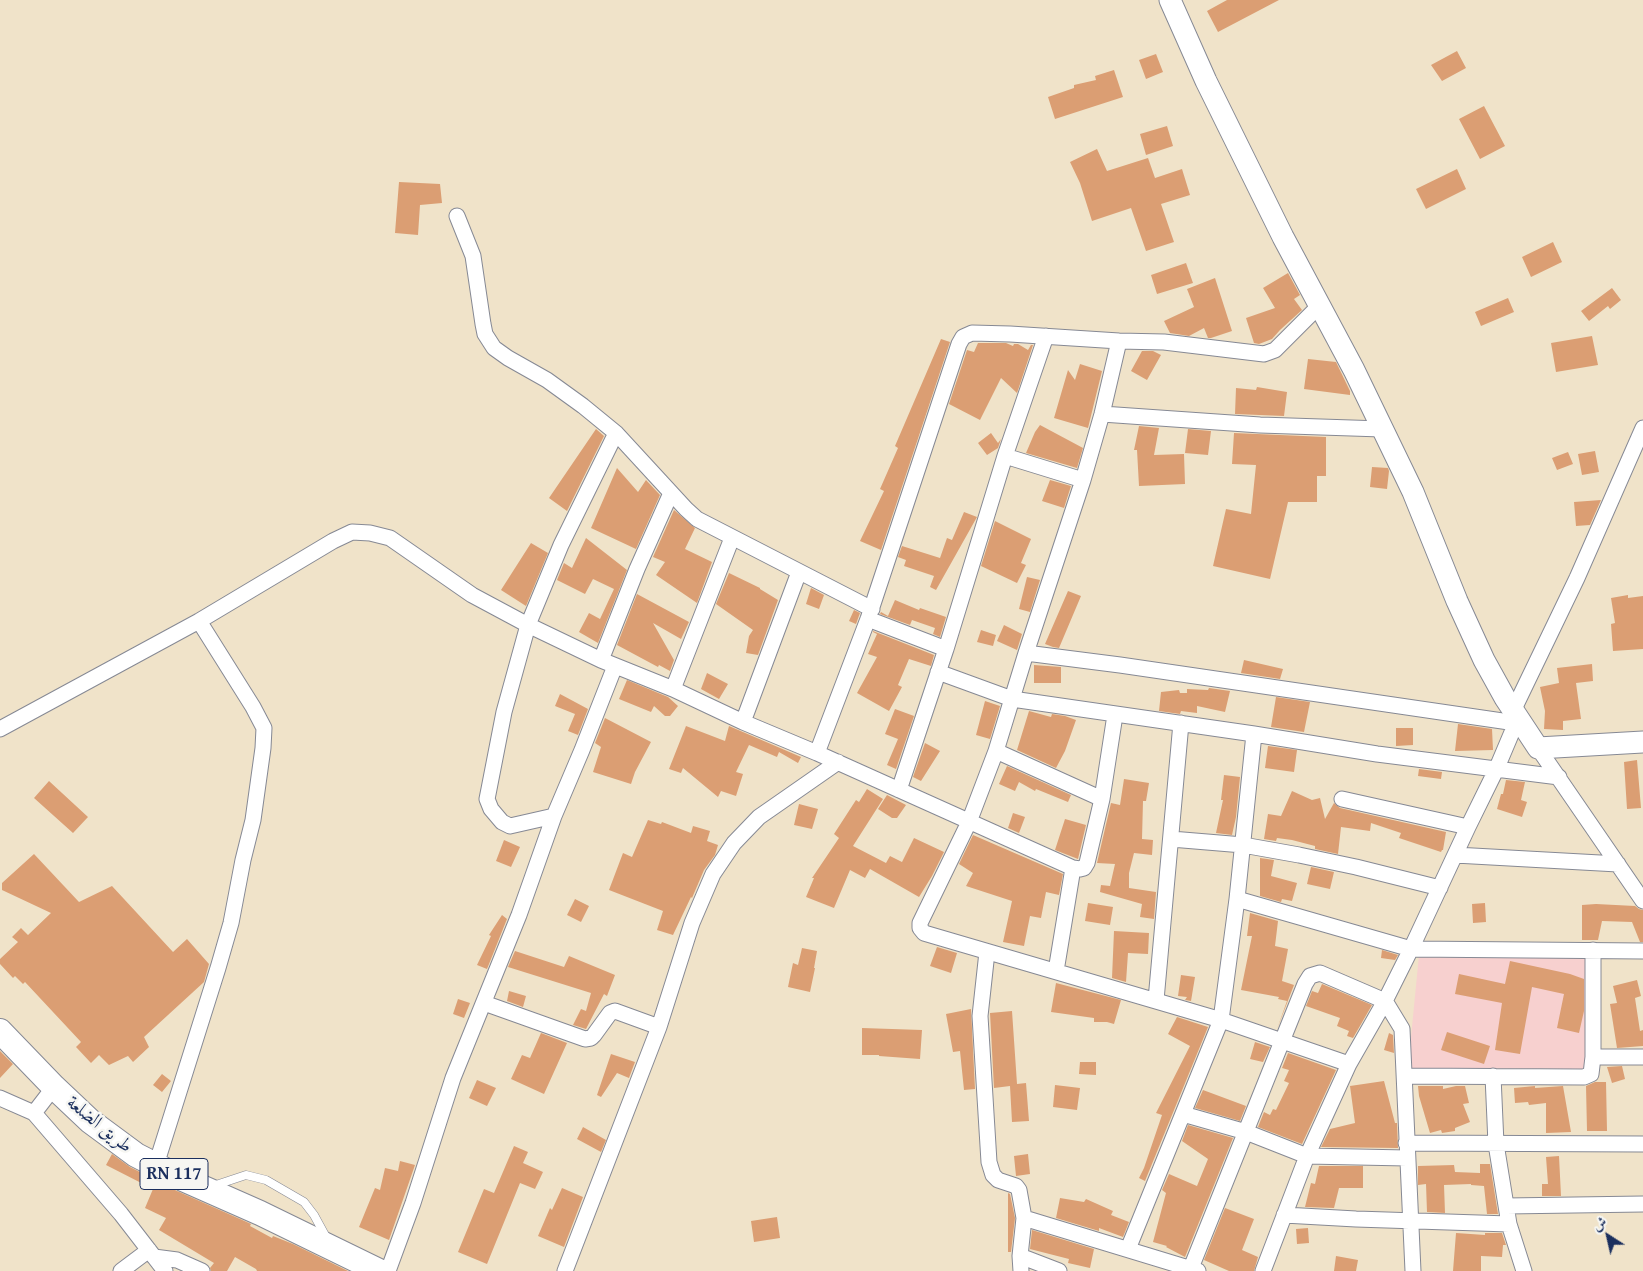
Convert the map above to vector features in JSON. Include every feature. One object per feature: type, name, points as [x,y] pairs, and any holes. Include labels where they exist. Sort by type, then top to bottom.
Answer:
[{"type":"main road","name":"طريق الضلعة","points":[[0,1031],[90,1121],[136,1155],[379,1271]]},
{"type":"street","points":[[1170,0],[1206,81],[1283,236],[1354,370],[1413,492],[1457,601],[1484,660],[1516,718],[1559,777],[1643,901]]},
{"type":"street","points":[[457,216],[473,256],[483,324],[494,348],[547,380],[583,406],[616,434],[686,509],[698,519],[799,572],[870,614],[946,649]]},
{"type":"street","points":[[817,753],[870,614],[963,337],[972,334],[1164,342],[1264,354],[1275,350],[1320,306]]},
{"type":"street","points":[[899,790],[946,649],[1005,456],[1046,336]]},
{"type":"street","points":[[1119,341],[1102,414],[1083,480],[996,751],[969,822],[920,923],[920,928],[924,933],[1221,1020],[1349,1064]]},
{"type":"street","points":[[1102,414],[1260,424],[1382,429]]},
{"type":"street","points":[[554,816],[510,826],[496,816],[487,800],[504,712],[528,625],[561,545],[616,434]]},
{"type":"street","points":[[1263,1271],[1307,1156],[1349,1064],[1385,1001],[1411,949],[1496,770],[1516,718],[1576,578],[1642,438]]},
{"type":"street","points":[[1005,456],[1083,480]]},
{"type":"street","points":[[600,660],[640,562],[671,493]]},
{"type":"street","points":[[0,729],[199,621],[352,532],[370,533],[390,538],[472,595],[600,660],[673,689],[743,722],[838,762],[1080,870],[1087,863],[1102,799],[1115,715]]},
{"type":"street","points":[[673,689],[732,538]]},
{"type":"street","points":[[743,722],[799,572]]},
{"type":"street","points":[[156,1165],[231,922],[253,820],[263,748],[264,728],[253,707],[199,621]]},
{"type":"street","points":[[1026,653],[1516,718]]},
{"type":"street","points":[[388,1271],[454,1078],[518,915],[554,816],[615,666]]},
{"type":"street","points":[[938,672],[1012,699],[1377,754],[1559,777]]},
{"type":"street","points":[[1156,1000],[1181,723]]},
{"type":"street","points":[[1128,1249],[1221,1020],[1237,899],[1254,734]]},
{"type":"street","points":[[1538,748],[1643,742]]},
{"type":"street","points":[[996,751],[1102,799]]},
{"type":"street","points":[[565,1271],[659,1026],[692,924],[713,874],[734,843],[759,817],[838,762]]},
{"type":"street","points":[[1342,799],[1468,827]]},
{"type":"street","points":[[1171,839],[1242,845],[1356,867],[1440,888]]},
{"type":"street","points":[[1455,855],[1618,864]]},
{"type":"street","points":[[1056,971],[1073,868]]},
{"type":"street","points":[[1237,899],[1411,949],[1643,952]]},
{"type":"street","points":[[1405,1076],[1584,1077],[1591,1074],[1593,1057],[1593,950]]},
{"type":"street","points":[[987,952],[980,1016],[989,1162],[993,1175],[998,1180],[1016,1186],[1020,1190],[1024,1218],[1021,1263],[1059,1271]]},
{"type":"street","points":[[1024,1218],[1195,1270],[1246,1132],[1305,984],[1310,976],[1320,973],[1385,1001],[1402,1029],[1413,1271]]},
{"type":"street","points":[[484,1003],[585,1039],[591,1038],[612,1012],[615,1011],[659,1026]]},
{"type":"street","points":[[1593,1057],[1643,1057]]},
{"type":"street","points":[[1493,1076],[1496,1144],[1509,1224],[1524,1271]]},
{"type":"street","points":[[34,1113],[54,1087]]},
{"type":"street","points":[[0,1098],[34,1113],[121,1214],[165,1271]]},
{"type":"street","points":[[1183,1114],[1246,1132],[1307,1156],[1496,1144],[1643,1144]]},
{"type":"street","points":[[1506,1206],[1643,1204]]},
{"type":"street","points":[[1284,1215],[1509,1224]]},
{"type":"street","points":[[121,1271],[152,1253],[178,1260],[202,1271]]},
{"type":"lane","points":[[207,1189],[246,1175],[266,1180],[304,1202],[314,1215],[332,1248]]},
{"type":"shaded area","points":[[1419,955],[1588,958],[1585,1069],[1408,1068]]},
{"type":"building","points":[[1227,0],[1279,0],[1218,32],[1207,11]]},
{"type":"building","points":[[1457,51],[1466,68],[1442,81],[1431,65]]},
{"type":"building","points":[[1156,54],[1163,72],[1146,79],[1139,60]]},
{"type":"building","points":[[1114,70],[1123,97],[1055,119],[1048,97],[1074,88],[1074,85],[1096,80],[1095,76]]},
{"type":"building","points":[[1484,106],[1505,146],[1480,159],[1459,119]]},
{"type":"building","points":[[1167,126],[1173,146],[1146,155],[1140,134]]},
{"type":"building","points":[[1097,149],[1107,171],[1148,158],[1155,178],[1182,169],[1190,195],[1161,204],[1174,242],[1146,251],[1131,208],[1092,221],[1080,183],[1070,162]]},
{"type":"building","points":[[1457,169],[1466,189],[1426,209],[1416,189]]},
{"type":"building","points":[[399,182],[440,184],[442,203],[420,205],[418,235],[395,233]]},
{"type":"building","points":[[1553,242],[1562,262],[1531,277],[1522,257]]},
{"type":"building","points":[[1186,263],[1193,283],[1157,294],[1151,275]]},
{"type":"building","points":[[1288,273],[1300,295],[1294,299],[1302,310],[1272,339],[1259,344],[1254,343],[1246,318],[1275,308],[1263,288]]},
{"type":"building","points":[[1215,278],[1232,331],[1211,338],[1208,338],[1204,328],[1189,336],[1170,333],[1164,321],[1194,307],[1187,289]]},
{"type":"building","points":[[1612,288],[1621,300],[1610,309],[1608,306],[1589,321],[1581,311]]},
{"type":"building","points":[[1508,298],[1514,312],[1481,326],[1475,312]]},
{"type":"building","points":[[1592,336],[1598,365],[1556,372],[1551,343]]},
{"type":"building","points":[[941,339],[950,342],[881,550],[860,541],[884,491],[880,489],[898,448],[895,446]]},
{"type":"building","points":[[978,343],[1006,343],[1013,346],[1018,344],[1028,350],[1033,345],[1017,393],[1001,378],[980,420],[949,404],[967,350],[974,352]]},
{"type":"building","points":[[1142,351],[1153,351],[1161,355],[1147,380],[1131,371]]},
{"type":"building","points":[[1308,359],[1336,362],[1350,391],[1350,395],[1304,389]]},
{"type":"building","points":[[1080,364],[1102,371],[1088,428],[1054,418],[1068,370],[1075,380]]},
{"type":"building","points":[[1257,387],[1287,392],[1284,416],[1235,414],[1236,388],[1256,390]]},
{"type":"building","points":[[1040,425],[1083,448],[1077,468],[1026,453]]},
{"type":"building","points":[[1139,426],[1159,428],[1154,455],[1184,454],[1185,484],[1139,486],[1137,450],[1134,450]]},
{"type":"building","points":[[596,429],[604,436],[567,511],[549,498]]},
{"type":"building","points":[[1188,429],[1211,431],[1208,455],[1185,453]]},
{"type":"building","points":[[991,433],[998,443],[1001,439],[998,448],[987,455],[978,443]]},
{"type":"building","points":[[1234,433],[1326,437],[1326,476],[1317,476],[1317,502],[1288,502],[1270,579],[1213,566],[1226,509],[1251,514],[1256,465],[1232,464]]},
{"type":"building","points":[[1595,451],[1599,472],[1582,475],[1578,454]]},
{"type":"building","points":[[1568,452],[1573,464],[1557,470],[1552,458]]},
{"type":"building","points":[[1372,467],[1388,468],[1387,489],[1370,487]]},
{"type":"building","points":[[617,468],[638,492],[646,480],[660,495],[636,549],[591,528]]},
{"type":"building","points":[[1050,480],[1071,486],[1064,508],[1042,501]]},
{"type":"building","points":[[1601,500],[1590,525],[1576,526],[1574,502]]},
{"type":"building","points":[[674,510],[695,528],[685,549],[712,562],[697,603],[656,575],[665,562],[653,557]]},
{"type":"building","points":[[964,512],[977,517],[936,590],[930,587],[934,576],[904,566],[906,560],[898,557],[902,546],[940,558],[947,538],[952,540]]},
{"type":"building","points":[[995,521],[1031,539],[1021,563],[1026,565],[1017,583],[981,566]]},
{"type":"building","points":[[586,538],[627,570],[598,643],[579,632],[589,613],[600,619],[614,589],[593,579],[585,594],[557,580],[564,563],[572,568]]},
{"type":"building","points":[[531,543],[548,553],[526,606],[501,590]]},
{"type":"building","points":[[729,573],[760,588],[778,600],[758,655],[746,653],[749,636],[753,630],[716,604]]},
{"type":"building","points":[[1027,577],[1040,580],[1030,612],[1019,609]]},
{"type":"building","points":[[811,588],[824,595],[819,609],[806,604]]},
{"type":"building","points":[[1068,591],[1081,596],[1059,648],[1053,647],[1045,644]]},
{"type":"building","points":[[637,594],[689,622],[681,639],[653,623],[674,660],[670,671],[659,665],[658,667],[617,645]]},
{"type":"building","points":[[1628,595],[1628,598],[1643,596],[1643,649],[1613,651],[1611,624],[1615,623],[1611,598]]},
{"type":"building","points":[[895,600],[919,610],[920,608],[946,617],[940,637],[933,634],[935,628],[912,620],[910,625],[880,614],[881,612],[888,616]]},
{"type":"building","points":[[854,610],[860,613],[856,624],[849,621]]},
{"type":"building","points":[[1004,625],[1022,634],[1017,650],[997,641]]},
{"type":"building","points":[[981,630],[996,635],[993,646],[977,642]]},
{"type":"building","points":[[873,631],[934,655],[931,666],[909,659],[898,685],[902,687],[889,711],[857,693],[877,657],[868,654],[877,634]]},
{"type":"building","points":[[1244,660],[1283,669],[1280,679],[1241,673]]},
{"type":"building","points":[[1592,664],[1593,681],[1576,683],[1581,719],[1563,721],[1563,730],[1544,729],[1545,711],[1540,687],[1559,683],[1557,668]]},
{"type":"building","points":[[1034,665],[1061,667],[1061,683],[1034,683]]},
{"type":"building","points":[[707,673],[728,684],[719,699],[701,689]]},
{"type":"building","points":[[627,680],[668,697],[678,706],[670,716],[665,716],[654,706],[651,712],[619,699]]},
{"type":"building","points":[[1209,688],[1230,691],[1225,712],[1197,706],[1197,713],[1181,711],[1180,714],[1159,711],[1161,692],[1179,690],[1180,693],[1187,693],[1187,689],[1208,690]]},
{"type":"building","points":[[560,694],[588,709],[578,735],[568,731],[575,714],[555,706]]},
{"type":"building","points":[[1276,697],[1310,702],[1304,732],[1271,727]]},
{"type":"building","points":[[985,701],[1000,706],[990,739],[976,735]]},
{"type":"building","points":[[895,709],[914,716],[896,769],[887,765],[898,739],[885,734]]},
{"type":"building","points":[[1029,711],[1051,717],[1052,714],[1065,716],[1076,720],[1065,751],[1056,768],[1017,750]]},
{"type":"building","points":[[605,718],[651,742],[635,772],[631,784],[593,772],[601,747],[595,743]]},
{"type":"building","points":[[1458,724],[1492,729],[1493,750],[1455,751]]},
{"type":"building","points":[[686,726],[725,741],[729,726],[801,757],[798,763],[779,752],[777,757],[749,745],[736,772],[743,774],[736,796],[721,791],[718,797],[683,768],[681,773],[669,769]]},
{"type":"building","points":[[1396,728],[1413,728],[1413,745],[1396,746]]},
{"type":"building","points":[[925,743],[940,751],[921,781],[913,777]]},
{"type":"building","points":[[1268,746],[1297,750],[1294,772],[1265,768]]},
{"type":"building","points":[[1637,760],[1641,808],[1627,809],[1624,762]]},
{"type":"building","points":[[1007,766],[1071,795],[1068,802],[1036,789],[1035,791],[1019,782],[1015,791],[999,784]]},
{"type":"building","points":[[1419,769],[1442,772],[1441,779],[1418,776]]},
{"type":"building","points":[[1224,775],[1240,777],[1236,817],[1232,835],[1216,833],[1223,800],[1221,800]]},
{"type":"building","points":[[1124,779],[1149,783],[1146,801],[1143,801],[1142,839],[1153,840],[1152,855],[1134,853],[1129,873],[1129,888],[1156,892],[1154,919],[1140,917],[1142,904],[1100,892],[1101,885],[1110,886],[1115,864],[1097,863],[1111,803],[1120,805]]},
{"type":"building","points":[[1506,780],[1525,782],[1521,800],[1527,802],[1522,817],[1497,809]]},
{"type":"building","points":[[49,781],[88,817],[73,833],[34,798]]},
{"type":"building","points":[[867,789],[883,799],[853,846],[886,863],[890,856],[902,862],[914,838],[944,852],[932,876],[919,897],[870,869],[865,878],[850,870],[834,908],[806,897],[814,878],[812,878],[839,838],[834,834],[856,800],[859,802]]},
{"type":"building","points":[[1292,791],[1312,800],[1320,798],[1325,819],[1334,803],[1340,808],[1446,832],[1443,850],[1441,852],[1399,838],[1401,833],[1371,823],[1370,831],[1341,827],[1338,854],[1315,849],[1315,846],[1292,840],[1277,838],[1276,841],[1264,839],[1268,814],[1281,816]]},
{"type":"building","points":[[887,795],[906,805],[897,818],[892,818],[878,809]]},
{"type":"building","points":[[799,804],[818,809],[812,829],[794,825]]},
{"type":"building","points":[[1013,813],[1025,817],[1019,833],[1008,828]]},
{"type":"building","points":[[1065,819],[1086,825],[1078,859],[1055,850]]},
{"type":"building","points":[[648,820],[661,824],[662,822],[691,833],[693,826],[710,831],[707,841],[718,845],[715,855],[704,870],[673,935],[657,930],[663,911],[609,890],[623,853],[632,857]]},
{"type":"building","points":[[973,835],[1063,874],[1059,895],[1046,892],[1041,918],[1030,916],[1024,946],[1003,942],[1012,901],[966,886],[973,873],[959,864]]},
{"type":"building","points":[[504,840],[520,847],[511,867],[496,861]]},
{"type":"building","points":[[34,854],[79,902],[112,886],[173,952],[187,939],[209,964],[204,982],[144,1037],[149,1047],[133,1062],[128,1056],[109,1065],[99,1055],[91,1063],[76,1047],[81,1042],[25,982],[23,984],[15,976],[13,978],[0,964],[0,959],[18,942],[12,937],[21,928],[28,935],[51,913],[2,890],[2,883]]},
{"type":"building","points":[[1260,858],[1274,860],[1271,876],[1297,883],[1292,901],[1282,899],[1281,902],[1260,896]]},
{"type":"building","points":[[1311,867],[1334,872],[1330,889],[1307,884]]},
{"type":"building","points":[[575,899],[589,906],[581,922],[567,915]]},
{"type":"building","points":[[1088,903],[1113,907],[1110,925],[1085,921]]},
{"type":"building","points":[[1485,903],[1486,922],[1473,923],[1472,904]]},
{"type":"building","points":[[1582,905],[1635,906],[1643,910],[1643,942],[1640,942],[1632,922],[1602,921],[1598,940],[1582,940]]},
{"type":"building","points":[[1250,913],[1278,921],[1275,946],[1288,949],[1282,981],[1294,985],[1277,1029],[1287,1001],[1278,999],[1279,997],[1241,990],[1252,936],[1247,936]]},
{"type":"building","points":[[502,915],[507,919],[487,969],[477,965],[491,936],[489,935]]},
{"type":"building","points":[[1114,931],[1149,933],[1148,954],[1128,953],[1126,982],[1112,978]]},
{"type":"building","points":[[937,947],[957,953],[951,973],[930,966]]},
{"type":"building","points":[[802,948],[817,951],[810,992],[788,987],[793,963],[798,965]]},
{"type":"building","points":[[1382,950],[1398,955],[1395,960],[1381,958]]},
{"type":"building","points":[[515,951],[564,967],[569,956],[615,975],[607,996],[604,994],[586,1029],[573,1025],[581,1009],[586,1011],[591,993],[508,967]]},
{"type":"building","points":[[1510,961],[1570,974],[1584,979],[1584,1011],[1579,1033],[1557,1028],[1564,994],[1532,987],[1520,1054],[1495,1050],[1502,1003],[1455,994],[1459,974],[1505,984]]},
{"type":"building","points":[[1181,975],[1195,977],[1191,1001],[1185,1000],[1187,997],[1178,996]]},
{"type":"building","points":[[1637,980],[1641,996],[1635,998],[1640,1031],[1643,1030],[1643,1046],[1617,1048],[1610,1004],[1617,1003],[1613,986]]},
{"type":"building","points":[[1056,983],[1121,1000],[1114,1024],[1094,1022],[1094,1018],[1051,1012]]},
{"type":"building","points":[[1322,984],[1372,1005],[1353,1038],[1347,1036],[1349,1031],[1337,1026],[1340,1018],[1306,1006],[1312,991],[1318,993]]},
{"type":"building","points":[[509,991],[526,996],[523,1007],[507,1001]]},
{"type":"building","points":[[458,999],[470,1003],[464,1018],[453,1014]]},
{"type":"building","points":[[971,1009],[975,1089],[964,1090],[960,1051],[953,1052],[946,1014]]},
{"type":"building","points":[[1012,1011],[1017,1084],[1026,1083],[1029,1121],[1012,1122],[1010,1086],[994,1088],[990,1013]]},
{"type":"building","points":[[1177,1017],[1208,1027],[1145,1181],[1139,1178],[1162,1115],[1156,1113],[1190,1046],[1168,1034]]},
{"type":"building","points":[[862,1028],[922,1030],[920,1059],[862,1055]]},
{"type":"building","points":[[1447,1032],[1490,1046],[1484,1064],[1441,1050]]},
{"type":"building","points":[[541,1033],[567,1043],[544,1094],[511,1079],[522,1055],[530,1058]]},
{"type":"building","points":[[1389,1033],[1393,1035],[1394,1053],[1384,1050]]},
{"type":"building","points":[[1255,1042],[1270,1047],[1263,1062],[1250,1059]]},
{"type":"building","points":[[0,1051],[13,1064],[0,1078]]},
{"type":"building","points":[[1288,1053],[1336,1070],[1302,1144],[1258,1127],[1264,1112],[1270,1115],[1273,1109],[1276,1110],[1289,1083],[1284,1081],[1289,1070],[1282,1068]]},
{"type":"building","points":[[611,1054],[635,1062],[629,1078],[617,1073],[601,1097],[597,1095]]},
{"type":"building","points":[[1080,1062],[1096,1062],[1096,1075],[1079,1074]]},
{"type":"building","points":[[1622,1066],[1625,1079],[1612,1083],[1607,1067]]},
{"type":"building","points":[[162,1074],[171,1081],[162,1092],[153,1085]]},
{"type":"building","points":[[477,1080],[496,1088],[487,1106],[469,1098]]},
{"type":"building","points":[[1384,1081],[1395,1123],[1397,1123],[1398,1148],[1321,1147],[1330,1129],[1355,1123],[1350,1086]]},
{"type":"building","points":[[1595,1082],[1606,1082],[1607,1131],[1587,1131],[1586,1086]]},
{"type":"building","points":[[1055,1085],[1080,1088],[1077,1110],[1053,1107]]},
{"type":"building","points":[[1418,1086],[1443,1086],[1443,1089],[1465,1086],[1469,1103],[1463,1104],[1470,1122],[1455,1128],[1455,1131],[1442,1133],[1441,1130],[1430,1133],[1419,1096]]},
{"type":"building","points":[[1535,1086],[1535,1088],[1563,1086],[1571,1132],[1546,1133],[1546,1103],[1529,1105],[1528,1102],[1515,1103],[1514,1088]]},
{"type":"building","points":[[1203,1090],[1246,1106],[1240,1121],[1195,1108]]},
{"type":"building","points":[[1188,1125],[1233,1138],[1185,1257],[1167,1246],[1153,1242],[1166,1193],[1162,1190],[1169,1174],[1197,1186],[1208,1159],[1182,1141]]},
{"type":"building","points":[[583,1127],[606,1140],[601,1152],[577,1139]]},
{"type":"building","points":[[514,1146],[528,1152],[523,1163],[543,1172],[535,1189],[520,1183],[487,1264],[458,1252],[484,1189],[494,1193]]},
{"type":"building","points":[[112,1154],[130,1167],[177,1191],[249,1223],[251,1224],[250,1226],[272,1238],[273,1236],[293,1244],[348,1271],[257,1271],[235,1257],[227,1271],[211,1271],[210,1268],[214,1263],[159,1230],[166,1218],[145,1208],[153,1189],[106,1165]]},
{"type":"building","points":[[1028,1154],[1030,1174],[1016,1176],[1014,1156]]},
{"type":"building","points":[[1559,1156],[1561,1196],[1542,1196],[1542,1184],[1548,1184],[1546,1157]]},
{"type":"building","points":[[400,1161],[415,1165],[389,1240],[359,1227],[375,1188],[380,1190],[385,1168],[398,1171]]},
{"type":"building","points":[[1480,1164],[1490,1164],[1498,1214],[1487,1214],[1484,1186],[1471,1184],[1444,1185],[1445,1213],[1427,1212],[1426,1184],[1418,1185],[1418,1166],[1454,1165],[1455,1172],[1480,1173]]},
{"type":"building","points":[[1319,1166],[1363,1166],[1363,1188],[1339,1188],[1334,1208],[1305,1207],[1311,1183],[1315,1184]]},
{"type":"building","points":[[562,1188],[583,1197],[564,1247],[538,1236],[550,1208],[552,1210]]},
{"type":"building","points":[[1008,1193],[1010,1194],[1015,1218],[1011,1252],[1008,1252]]},
{"type":"building","points":[[1060,1198],[1084,1202],[1086,1199],[1113,1211],[1111,1215],[1129,1222],[1123,1237],[1099,1228],[1099,1231],[1056,1218]]},
{"type":"building","points":[[1225,1208],[1254,1219],[1242,1250],[1258,1257],[1254,1271],[1229,1271],[1204,1260]]},
{"type":"building","points":[[777,1217],[780,1238],[754,1242],[751,1221]]},
{"type":"building","points":[[1308,1228],[1309,1243],[1297,1244],[1296,1229]]},
{"type":"building","points":[[1032,1230],[1094,1249],[1090,1268],[1068,1263],[1069,1259],[1030,1249]]},
{"type":"building","points":[[1456,1233],[1485,1235],[1485,1233],[1502,1233],[1506,1245],[1503,1245],[1502,1257],[1481,1256],[1481,1271],[1453,1271]]},
{"type":"building","points":[[1336,1256],[1358,1260],[1356,1271],[1334,1271]]}]
